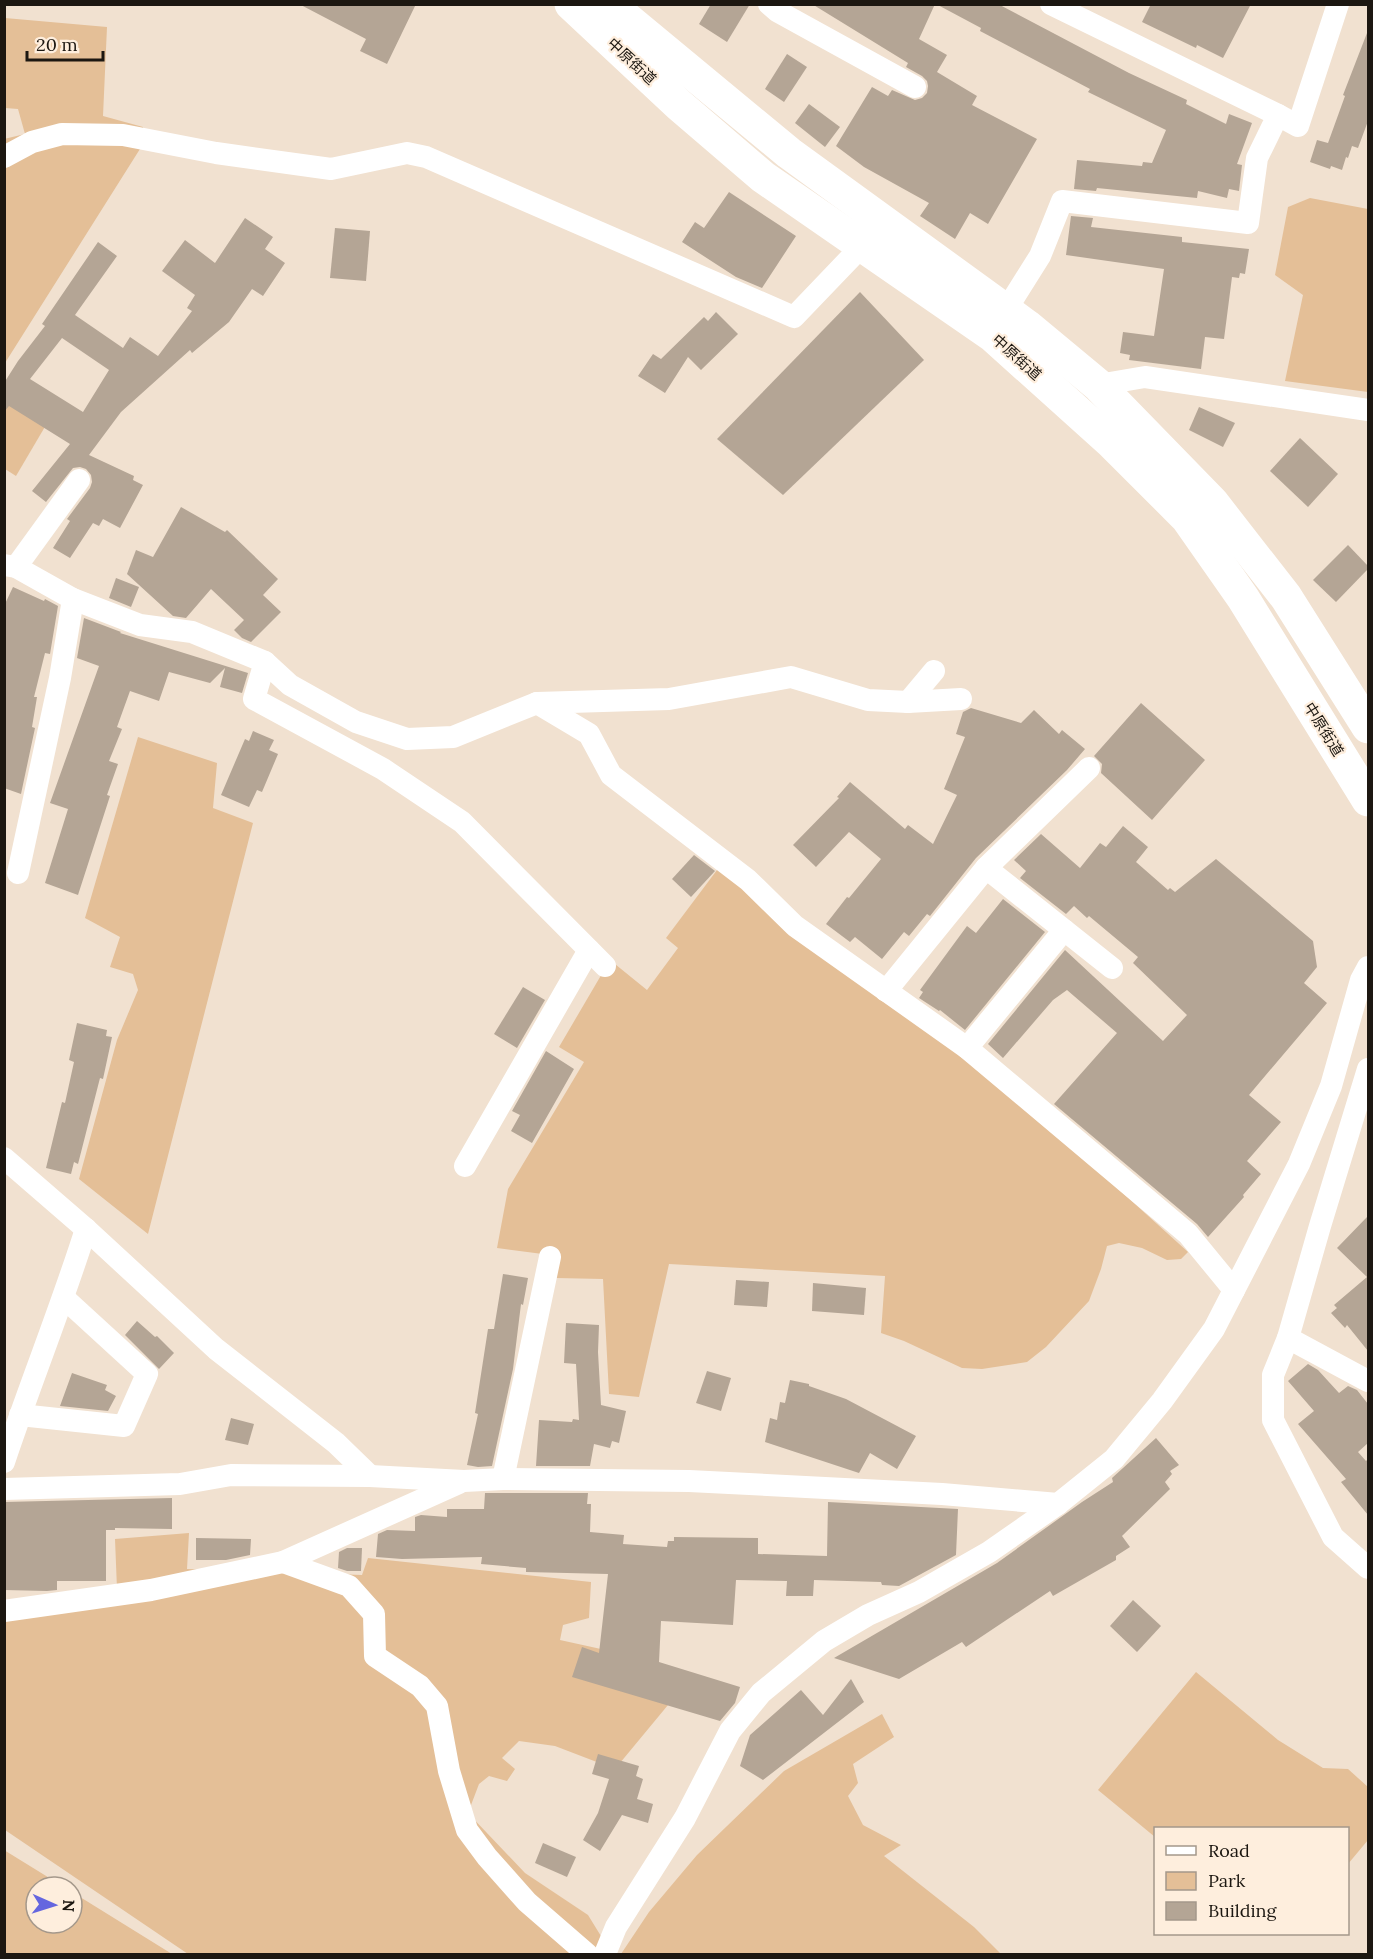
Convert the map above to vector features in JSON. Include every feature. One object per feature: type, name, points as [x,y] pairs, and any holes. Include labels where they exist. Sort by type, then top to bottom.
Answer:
[{"type":"main road","name":"中原街道","points":[[571,4],[680,105],[763,177],[993,336],[1112,443],[1187,518],[1243,598],[1368,800]]},
{"type":"main road","name":"中原街道","points":[[609,4],[789,153],[1006,310],[1098,385],[1212,502],[1286,597],[1368,727]]},
{"type":"street","points":[[769,4],[777,11],[915,87]]},
{"type":"street","points":[[1051,4],[1298,126],[1338,4]]},
{"type":"street","points":[[1006,310],[1041,256],[1062,201],[1248,223],[1257,158],[1278,115]]},
{"type":"street","points":[[4,157],[32,142],[62,134],[123,135],[216,153],[331,169],[407,153],[426,157],[794,318],[862,246],[881,218]]},
{"type":"street","points":[[1098,385],[1145,377],[1368,410]]},
{"type":"street","points":[[79,480],[10,566],[73,599],[140,625],[192,632],[265,663],[290,685],[356,722],[407,739],[453,737],[537,703],[669,699],[791,677],[868,700],[908,702],[962,699]]},
{"type":"street","points":[[18,873],[60,678],[73,599]]},
{"type":"street","points":[[265,663],[254,699],[383,769],[462,822],[597,958],[465,1166]]},
{"type":"street","points":[[908,702],[934,671]]},
{"type":"street","points":[[537,703],[589,734],[611,775],[748,880],[795,926],[968,1048],[1188,1234],[1234,1290]]},
{"type":"street","points":[[886,991],[986,868],[1089,768]]},
{"type":"street","points":[[986,868],[1112,968]]},
{"type":"street","points":[[968,1048],[1064,930]]},
{"type":"street","points":[[605,1954],[616,1927],[685,1818],[730,1731],[761,1693],[825,1641],[868,1615],[919,1592],[989,1552],[1058,1504],[1114,1460],[1162,1401],[1214,1329],[1299,1164],[1331,1086],[1361,980],[1368,967]]},
{"type":"street","points":[[1368,1069],[1288,1338],[1273,1375],[1273,1420],[1333,1537],[1368,1568]]},
{"type":"street","points":[[4,1158],[86,1229],[216,1349],[336,1443],[370,1476]]},
{"type":"street","points":[[4,1462],[64,1298],[86,1229]]},
{"type":"street","points":[[503,1479],[550,1257]]},
{"type":"street","points":[[20,1415],[124,1426],[147,1374],[64,1298]]},
{"type":"street","points":[[1288,1338],[1368,1381]]},
{"type":"street","points":[[4,1489],[180,1484],[231,1475],[370,1476],[464,1481],[503,1479],[689,1481],[942,1494],[1058,1504]]},
{"type":"street","points":[[4,1611],[151,1590],[283,1562],[464,1481]]},
{"type":"street","points":[[283,1562],[349,1586],[374,1614],[375,1656],[420,1686],[437,1706],[449,1771],[467,1830],[487,1857],[527,1902],[586,1954]]},
{"type":"green space","points":[[5,18],[107,27],[103,116],[143,127],[145,141],[5,363],[4,139],[25,134],[18,109],[5,108]]},
{"type":"green space","points":[[1310,198],[1368,209],[1368,392],[1285,381],[1303,295],[1275,275],[1288,207]]},
{"type":"green space","points":[[4,396],[46,425],[16,476],[5,469]]},
{"type":"green space","points":[[138,737],[217,763],[213,808],[253,823],[148,1234],[79,1179],[117,1040],[138,990],[133,974],[110,967],[120,937],[85,918]]},
{"type":"green space","points":[[720,866],[965,1050],[1188,1252],[1181,1259],[1167,1260],[1142,1248],[1119,1243],[1107,1246],[1089,1301],[1046,1347],[1027,1362],[982,1369],[962,1368],[881,1333],[885,1276],[669,1264],[639,1397],[609,1394],[603,1279],[556,1278],[558,1256],[497,1248],[508,1189],[584,1062],[559,1047],[610,960],[647,990],[678,948],[666,938]]},
{"type":"green space","points":[[189,1533],[187,1569],[362,1575],[368,1558],[591,1582],[589,1618],[563,1625],[560,1640],[610,1651],[668,1705],[615,1769],[555,1746],[519,1741],[502,1758],[515,1769],[507,1781],[489,1776],[479,1784],[468,1813],[525,1873],[588,1915],[612,1954],[188,1954],[84,1884],[84,1875],[71,1875],[5,1830],[4,1603],[117,1589],[115,1539]]},
{"type":"green space","points":[[1196,1672],[1278,1740],[1323,1768],[1348,1769],[1368,1787],[1368,1840],[1349,1863],[1349,1827],[1154,1827],[1154,1836],[1098,1790]]},
{"type":"green space","points":[[882,1714],[894,1737],[853,1764],[858,1783],[848,1796],[863,1825],[901,1845],[884,1856],[974,1927],[1001,1954],[621,1954],[649,1912],[697,1855],[784,1771]]},
{"type":"green space","points":[[4,1850],[45,1875],[24,1875],[24,1935],[84,1935],[84,1899],[172,1954],[5,1954]]},
{"type":"building","points":[[299,4],[416,4],[387,64],[360,51],[366,39]]},
{"type":"building","points":[[711,4],[750,4],[727,42],[699,24]]},
{"type":"building","points":[[812,4],[935,4],[919,39],[947,55],[937,72],[977,96],[972,105],[1037,139],[988,224],[970,213],[955,239],[920,216],[929,203],[864,167],[836,146],[872,87],[888,96],[892,90],[915,100],[927,93],[928,86],[922,76],[906,67],[908,63]]},
{"type":"building","points":[[936,4],[998,4],[1129,73],[1187,100],[1186,104],[1226,124],[1229,114],[1252,123],[1237,164],[1242,165],[1239,191],[1229,189],[1227,198],[1198,191],[1197,198],[1097,188],[1096,191],[1074,189],[1077,160],[1142,166],[1143,162],[1152,163],[1166,130],[1088,92],[1090,89],[980,31],[981,28]]},
{"type":"building","points":[[1151,4],[1251,4],[1223,58],[1197,45],[1196,48],[1142,22]]},
{"type":"building","points":[[1367,33],[1368,121],[1358,148],[1352,146],[1342,170],[1331,166],[1330,169],[1310,162],[1317,140],[1328,143],[1345,96],[1343,95]]},
{"type":"building","points":[[787,54],[807,67],[784,102],[765,89]]},
{"type":"building","points":[[809,104],[840,127],[825,147],[795,123]]},
{"type":"building","points":[[729,192],[796,236],[762,288],[736,277],[682,242],[695,222],[704,228]]},
{"type":"building","points":[[1071,216],[1093,218],[1091,227],[1182,237],[1182,242],[1249,249],[1245,274],[1240,273],[1239,278],[1232,277],[1224,339],[1205,337],[1201,369],[1129,360],[1130,355],[1120,353],[1123,332],[1154,336],[1164,269],[1066,255]]},
{"type":"building","points":[[245,218],[273,237],[265,249],[285,263],[263,296],[252,289],[229,322],[192,353],[190,350],[121,412],[89,455],[134,476],[133,480],[143,485],[120,528],[103,519],[99,526],[93,523],[70,558],[53,548],[70,521],[67,519],[90,488],[91,475],[86,469],[73,468],[46,502],[32,491],[70,444],[9,406],[4,412],[4,383],[45,326],[42,324],[98,242],[117,256],[75,315],[123,348],[130,337],[158,356],[192,311],[187,308],[195,295],[162,271],[185,240],[215,263]],"holes":[[[62,338],[109,370],[83,412],[30,379]]]},
{"type":"building","points":[[335,228],[370,231],[366,281],[330,278]]},
{"type":"building","points":[[860,292],[924,360],[783,495],[717,439]]},
{"type":"building","points":[[716,312],[738,334],[701,370],[688,357],[665,393],[638,376],[653,354],[661,359],[704,317],[708,321]]},
{"type":"building","points":[[1199,407],[1235,423],[1223,447],[1189,430]]},
{"type":"building","points":[[1300,438],[1338,474],[1308,507],[1270,471]]},
{"type":"building","points":[[181,507],[225,532],[227,530],[278,579],[263,595],[281,612],[251,642],[242,638],[234,630],[244,620],[211,589],[186,618],[173,616],[127,574],[136,550],[153,557]]},
{"type":"building","points":[[1348,545],[1368,566],[1368,569],[1336,602],[1313,580]]},
{"type":"building","points":[[116,578],[139,587],[131,607],[109,598]]},
{"type":"building","points":[[13,587],[58,606],[50,654],[45,653],[34,697],[37,697],[32,727],[35,728],[21,794],[4,788],[4,606]]},
{"type":"building","points":[[84,618],[120,633],[248,673],[242,693],[220,687],[225,668],[210,683],[169,672],[159,701],[130,691],[117,727],[122,729],[109,761],[118,764],[107,795],[110,796],[78,895],[45,883],[68,809],[50,803],[99,666],[77,658]]},
{"type":"building","points":[[1141,703],[1205,760],[1152,820],[1101,773],[1102,764],[1094,756]]},
{"type":"building","points":[[971,708],[1021,723],[1034,710],[1059,734],[1062,730],[1085,749],[1067,770],[976,858],[930,916],[927,914],[909,936],[904,932],[882,959],[855,937],[850,942],[826,924],[881,859],[849,832],[816,867],[793,845],[839,798],[837,797],[850,782],[905,829],[908,825],[933,844],[957,795],[944,789],[965,737],[956,734],[963,712]]},
{"type":"building","points":[[253,731],[274,740],[269,750],[278,754],[262,792],[257,790],[249,807],[221,795],[245,739],[249,741]]},
{"type":"building","points":[[1123,826],[1148,847],[1136,862],[1168,890],[1170,888],[1175,892],[1216,859],[1313,941],[1317,967],[1304,983],[1327,1003],[1249,1095],[1281,1122],[1247,1161],[1261,1174],[1208,1237],[1197,1224],[1054,1104],[1117,1033],[1067,990],[1053,1000],[1003,1058],[988,1044],[1065,950],[1163,1041],[1187,1015],[1133,963],[1138,957],[1089,916],[1087,918],[1074,906],[1066,914],[1020,878],[1026,871],[1014,860],[1041,834],[1080,868],[1100,843],[1106,847]]},
{"type":"building","points":[[694,855],[715,871],[691,897],[672,879]]},
{"type":"building","points":[[1003,899],[1045,932],[965,1030],[940,1010],[919,998],[923,992],[920,990],[967,926],[976,933]]},
{"type":"building","points":[[523,987],[545,1000],[517,1048],[494,1034]]},
{"type":"building","points":[[77,1023],[107,1030],[106,1036],[112,1037],[103,1079],[100,1078],[78,1164],[74,1162],[71,1174],[46,1168],[74,1062],[69,1060]]},
{"type":"building","points":[[546,1051],[574,1069],[532,1143],[511,1131],[520,1115],[512,1111]]},
{"type":"building","points":[[1368,1216],[1368,1351],[1347,1325],[1345,1328],[1331,1313],[1337,1308],[1334,1305],[1367,1277],[1337,1248]]},
{"type":"building","points":[[503,1274],[528,1278],[523,1305],[521,1304],[513,1369],[492,1466],[478,1467],[467,1465],[478,1414],[475,1413],[488,1329],[494,1329]]},
{"type":"building","points":[[736,1280],[769,1282],[767,1307],[734,1305]]},
{"type":"building","points":[[813,1283],[866,1288],[864,1315],[812,1311]]},
{"type":"building","points":[[137,1321],[174,1353],[159,1369],[125,1335]]},
{"type":"building","points":[[566,1323],[599,1325],[601,1405],[626,1411],[619,1443],[612,1441],[610,1448],[594,1444],[590,1466],[536,1466],[539,1420],[572,1422],[573,1419],[579,1420],[576,1364],[564,1363]]},
{"type":"building","points":[[1308,1364],[1318,1370],[1339,1393],[1348,1386],[1357,1390],[1368,1404],[1368,1443],[1358,1452],[1366,1461],[1368,1459],[1368,1515],[1341,1482],[1346,1479],[1298,1424],[1314,1411],[1288,1381]]},
{"type":"building","points":[[707,1371],[731,1378],[721,1411],[696,1403]]},
{"type":"building","points":[[72,1373],[107,1385],[105,1390],[116,1396],[108,1411],[60,1406]]},
{"type":"building","points":[[790,1380],[809,1384],[809,1386],[846,1399],[916,1436],[897,1469],[870,1453],[859,1473],[765,1442],[770,1418],[777,1420],[780,1402],[785,1403]]},
{"type":"building","points":[[231,1418],[254,1424],[248,1445],[225,1440]]},
{"type":"building","points":[[1156,1438],[1179,1465],[1170,1471],[1172,1474],[1165,1482],[1170,1489],[1122,1536],[1130,1547],[1116,1556],[1116,1560],[1053,1596],[1050,1591],[966,1647],[962,1642],[899,1679],[834,1658],[997,1563],[1113,1482],[1112,1478]]},
{"type":"building","points":[[485,1493],[588,1493],[587,1504],[591,1504],[590,1532],[624,1535],[623,1544],[667,1547],[668,1541],[674,1541],[674,1537],[758,1538],[758,1554],[827,1556],[828,1502],[958,1509],[956,1555],[899,1586],[882,1585],[881,1582],[814,1580],[813,1596],[786,1596],[787,1581],[736,1580],[733,1625],[661,1621],[659,1662],[740,1687],[735,1703],[720,1721],[572,1677],[582,1647],[599,1653],[608,1574],[526,1572],[526,1568],[481,1564],[482,1557],[402,1559],[376,1557],[378,1534],[387,1530],[415,1531],[415,1517],[421,1515],[447,1517],[447,1509],[484,1509]]},
{"type":"building","points":[[172,1498],[172,1529],[115,1528],[115,1530],[106,1530],[106,1581],[57,1581],[57,1590],[47,1591],[4,1590],[4,1502]]},
{"type":"building","points":[[196,1538],[251,1539],[250,1555],[226,1560],[196,1560]]},
{"type":"building","points":[[347,1548],[362,1548],[361,1571],[347,1571],[338,1568],[339,1552]]},
{"type":"building","points":[[1133,1600],[1161,1626],[1137,1652],[1110,1626]]},
{"type":"building","points":[[851,1679],[864,1702],[763,1780],[740,1766],[750,1735],[801,1690],[823,1715]]},
{"type":"building","points":[[598,1754],[639,1766],[636,1776],[643,1779],[637,1799],[653,1804],[648,1823],[622,1815],[600,1851],[583,1840],[598,1813],[609,1779],[592,1774]]},
{"type":"building","points":[[543,1843],[576,1857],[567,1877],[535,1863]]}]
